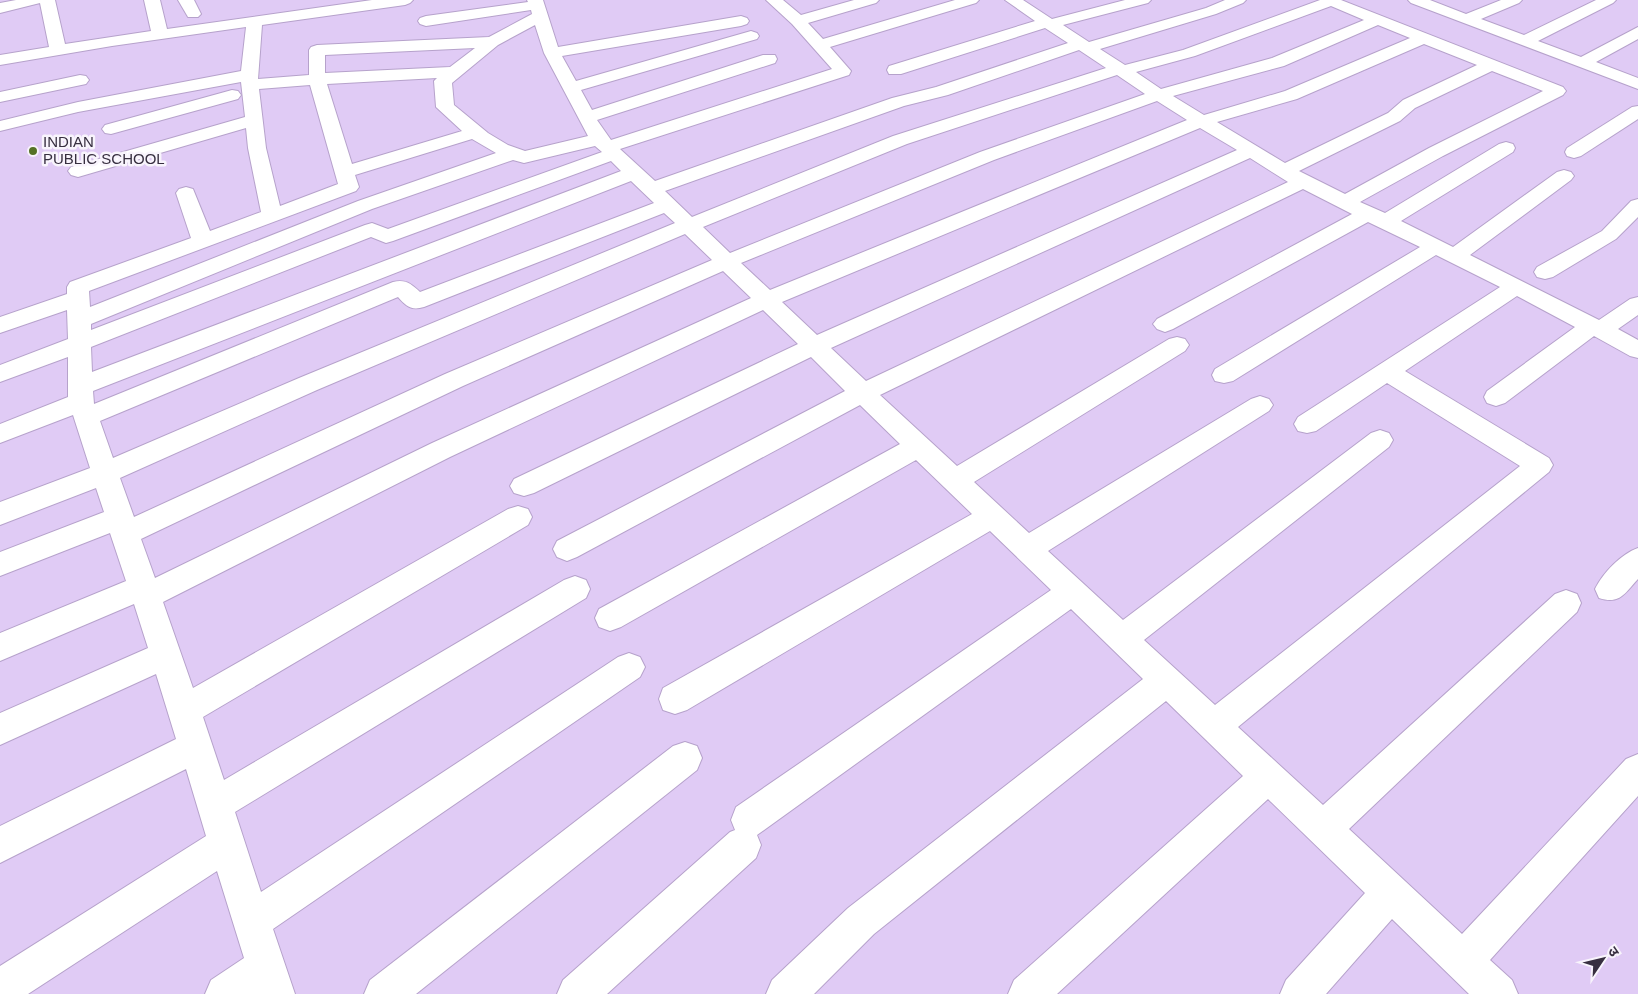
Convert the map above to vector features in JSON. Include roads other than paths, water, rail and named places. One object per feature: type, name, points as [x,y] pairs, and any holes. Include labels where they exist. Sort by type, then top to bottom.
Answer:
[{"type":"street","points":[[0,8],[36,0]]},
{"type":"street","points":[[47,0],[58,54]]},
{"type":"street","points":[[152,0],[160,34]]},
{"type":"street","points":[[186,0],[193,14]]},
{"type":"street","points":[[82,402],[268,315],[623,160],[843,71],[798,21],[775,0]]},
{"type":"street","points":[[798,21],[872,0]]},
{"type":"street","points":[[820,45],[971,0]]},
{"type":"street","points":[[1017,0],[1048,23],[1158,95],[1293,176],[1516,286],[1638,350]]},
{"type":"street","points":[[895,70],[1048,23],[1143,0]]},
{"type":"street","points":[[0,325],[79,321],[372,229],[386,237],[623,160],[942,91],[1084,46],[1211,11],[1238,0]]},
{"type":"street","points":[[1467,20],[1514,0]]},
{"type":"street","points":[[1525,41],[1608,0]]},
{"type":"street","points":[[0,60],[58,54],[160,34],[278,18],[324,5],[394,1]]},
{"type":"street","points":[[0,514],[105,473],[308,384],[689,225],[900,140],[1120,70],[1189,53],[1329,1],[1557,91],[1436,152],[1345,202]]},
{"type":"street","points":[[1420,1],[1638,84]]},
{"type":"street","points":[[266,6],[278,18]]},
{"type":"street","points":[[537,7],[443,81],[445,107],[474,133],[512,154],[524,157],[623,160]]},
{"type":"street","points":[[426,21],[537,7]]},
{"type":"street","points":[[537,7],[552,53],[571,88],[623,160],[726,262],[954,481],[1498,994]]},
{"type":"street","points":[[0,434],[82,402],[401,287],[416,302],[623,160],[773,64],[737,16],[552,53]]},
{"type":"street","points":[[0,564],[123,526],[726,262],[987,156],[1158,95],[1278,62],[1377,20]]},
{"type":"street","points":[[255,21],[249,83],[257,148],[272,216]]},
{"type":"street","points":[[1582,63],[1638,32]]},
{"type":"street","points":[[571,88],[752,36]]},
{"type":"street","points":[[0,647],[145,592],[441,450],[767,300],[1201,121],[1290,95],[1424,38]]},
{"type":"street","points":[[225,994],[270,980],[184,710],[82,402],[78,287],[349,187],[317,79],[317,50],[492,42]]},
{"type":"street","points":[[0,72],[58,54]]},
{"type":"street","points":[[566,549],[862,393],[1293,176],[1394,117],[1409,104],[1491,65]]},
{"type":"street","points":[[1620,78],[1638,67]]},
{"type":"street","points":[[0,126],[110,102],[249,83],[454,72]]},
{"type":"street","points":[[0,97],[80,80]]},
{"type":"street","points":[[111,129],[249,83]]},
{"type":"street","points":[[110,102],[112,161]]},
{"type":"street","points":[[1574,152],[1638,111]]},
{"type":"street","points":[[78,171],[254,120]]},
{"type":"street","points":[[345,172],[474,133]]},
{"type":"street","points":[[1165,324],[1376,218],[1506,148]]},
{"type":"street","points":[[524,486],[814,346],[1250,150]]},
{"type":"street","points":[[0,374],[79,321],[365,205],[512,154]]},
{"type":"street","points":[[1224,375],[1444,252],[1564,176]]},
{"type":"street","points":[[186,193],[203,241]]},
{"type":"street","points":[[1545,272],[1609,235],[1638,205]]},
{"type":"street","points":[[1307,424],[1516,286]]},
{"type":"street","points":[[1496,397],[1596,328],[1638,304]]},
{"type":"street","points":[[954,481],[1177,345]]},
{"type":"street","points":[[1214,726],[1540,465],[1388,371]]},
{"type":"street","points":[[1027,549],[1260,405]]},
{"type":"street","points":[[1122,639],[1380,440]]},
{"type":"street","points":[[610,618],[918,446]]},
{"type":"street","points":[[675,699],[992,516]]},
{"type":"street","points":[[184,710],[518,517]]},
{"type":"street","points":[[1610,589],[1638,560]]},
{"type":"street","points":[[214,804],[575,589]]},
{"type":"street","points":[[577,994],[746,833],[1072,592]]},
{"type":"street","points":[[1322,829],[1566,603]]},
{"type":"street","points":[[0,729],[166,655]]},
{"type":"street","points":[[252,921],[628,667]]},
{"type":"street","points":[[786,994],[861,921],[1166,681]]},
{"type":"street","points":[[0,845],[195,747]]},
{"type":"street","points":[[384,994],[685,758]]},
{"type":"street","points":[[1463,961],[1638,771]]},
{"type":"street","points":[[1028,994],[1267,777]]},
{"type":"street","points":[[0,989],[227,844]]},
{"type":"street","points":[[1300,994],[1390,893]]},
{"type":"place","name":"INDIAN PUBLIC SCHOOL","points":[[33,151]]}]
